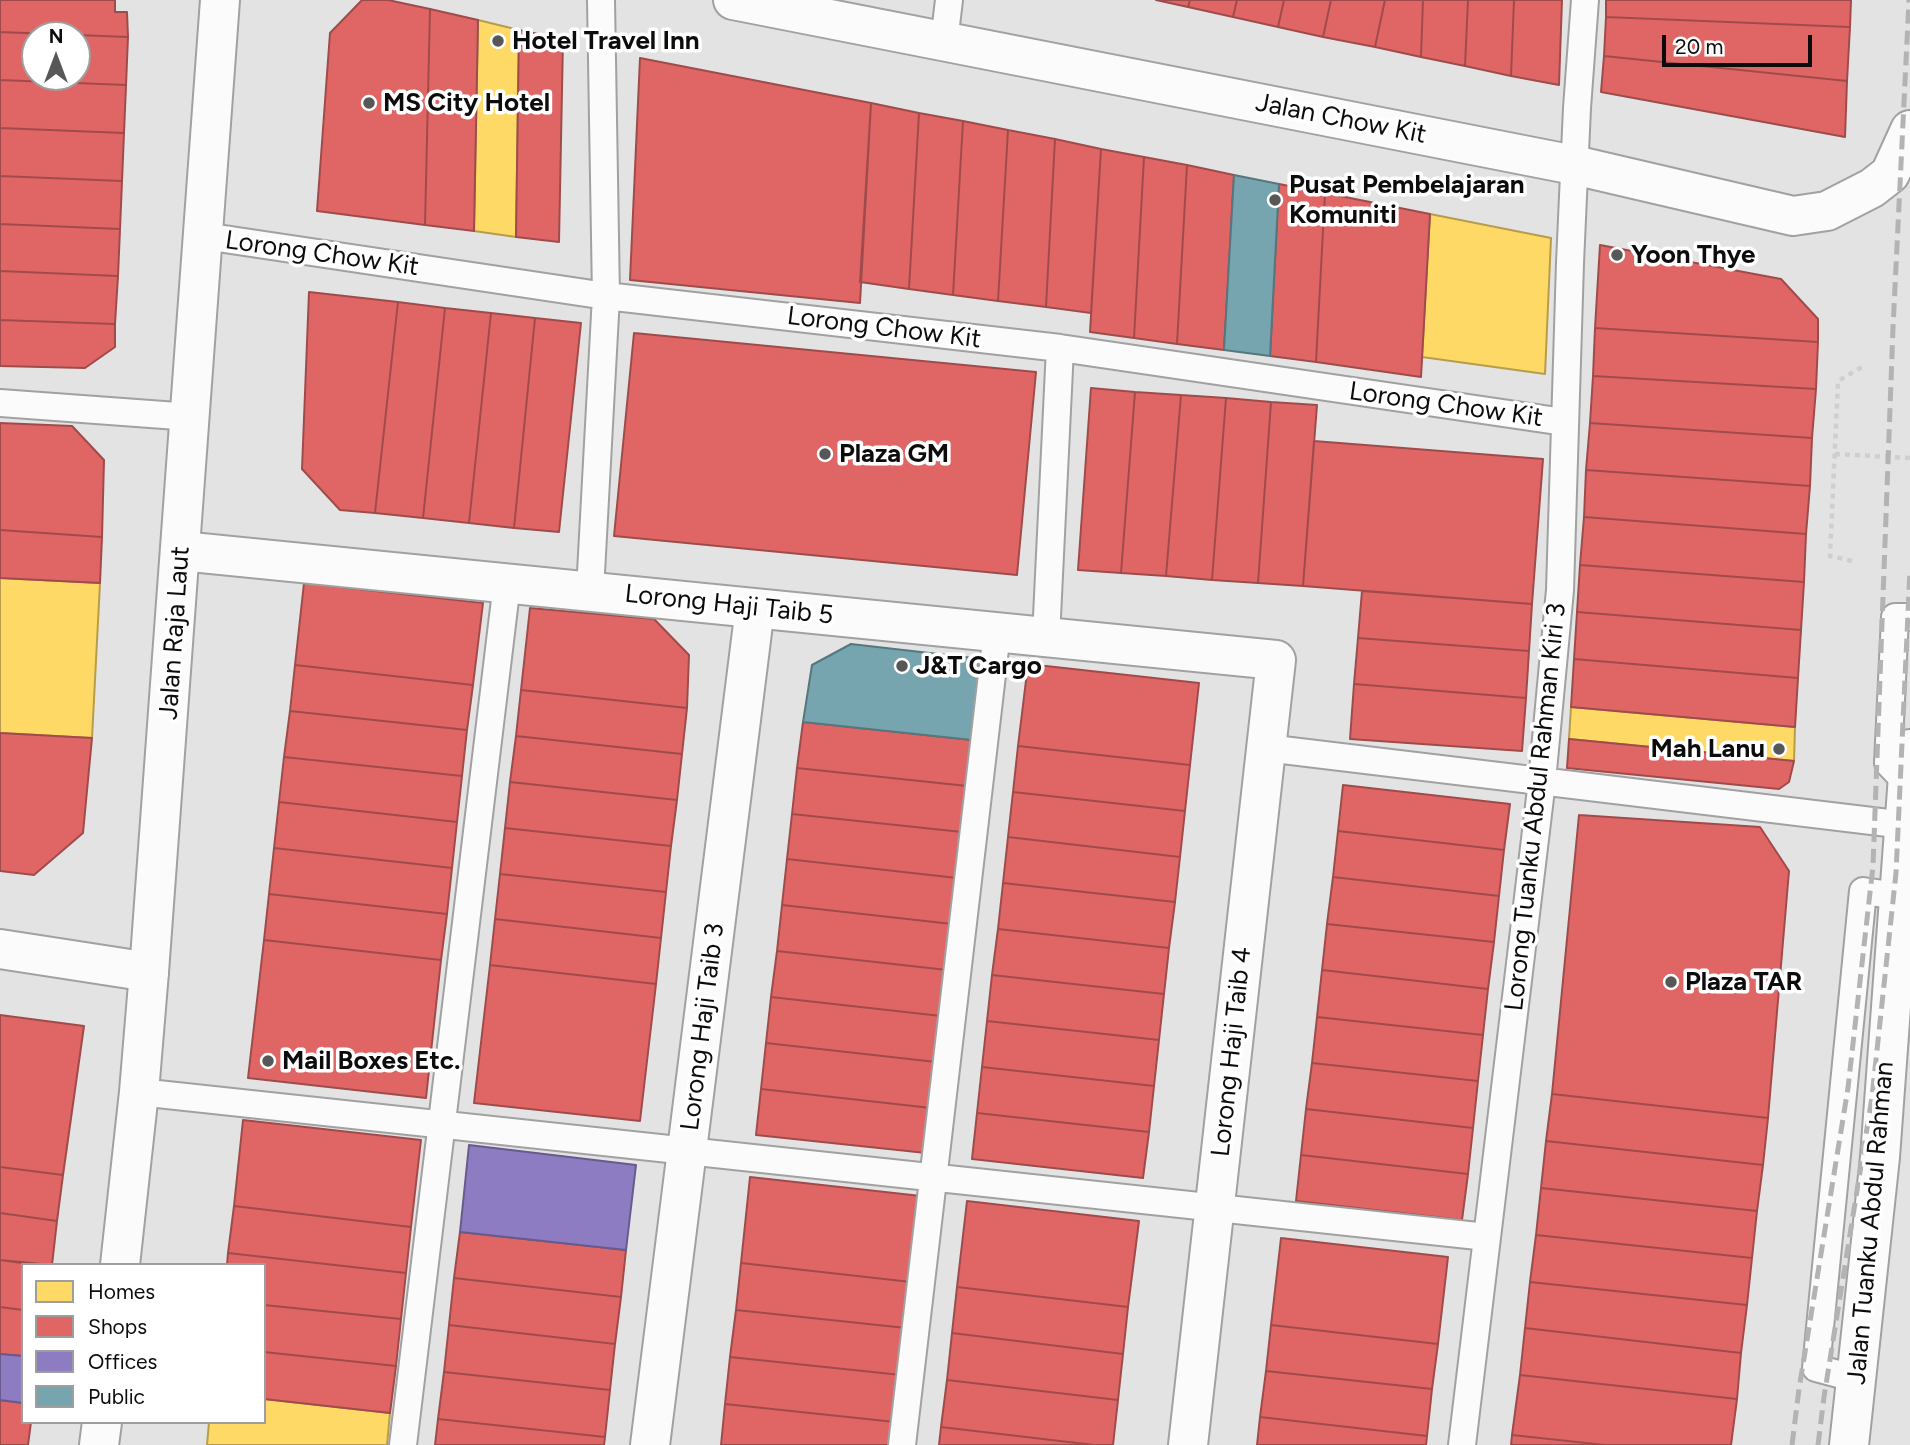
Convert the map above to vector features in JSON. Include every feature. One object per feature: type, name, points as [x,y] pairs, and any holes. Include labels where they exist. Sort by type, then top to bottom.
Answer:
[{"type":"street","name":"Jalan Raja Laut","points":[[120,1263],[149,972],[220,0]]},
{"type":"street","name":"Jalan Chow Kit","points":[[733,0],[1574,165],[1793,216],[1827,211],[1872,188],[1890,174],[1910,130]]},
{"type":"street","name":"Lorong Haji Taib 5","points":[[181,551],[1276,660]]},
{"type":"street","name":"Lorong Haji Taib 3","points":[[650,1445],[755,608]]},
{"type":"street","name":"Lorong Haji Taib 4","points":[[1188,1445],[1276,660]]},
{"type":"street","name":"Jalan Tuanku Abdul Rahman","points":[[1849,1445],[1880,1157],[1909,761]]},
{"type":"street","points":[[0,949],[149,972]]},
{"type":"street","points":[[100,1445],[102,1424]]},
{"type":"lane","points":[[590,592],[606,296],[601,0]]},
{"type":"lane","points":[[944,42],[949,0]]},
{"type":"lane","name":"Lorong Tuanku Abdul Rahman Kiri 3","points":[[1462,1445],[1542,781],[1560,590],[1574,165],[1585,0]]},
{"type":"lane","name":"Lorong Chow Kit","points":[[204,236],[606,296],[1060,348],[1564,422]]},
{"type":"lane","points":[[1046,637],[1060,348]]},
{"type":"lane","points":[[0,403],[191,417]]},
{"type":"lane","points":[[403,1445],[507,583]]},
{"type":"lane","points":[[1909,761],[1888,763],[1895,617],[1910,617]]},
{"type":"lane","points":[[902,1445],[997,632]]},
{"type":"lane","points":[[1266,748],[1905,825]]},
{"type":"lane","points":[[139,1092],[1487,1237]]},
{"type":"path","points":[[1852,561],[1830,556],[1838,381],[1862,367]]},
{"type":"path","points":[[1835,454],[1910,458]]},
{"type":"building: Homes","points":[[478,20],[519,30],[516,237],[474,231]]},
{"type":"building: Homes","points":[[1430,214],[1551,238],[1545,374],[1422,357]]},
{"type":"building: Homes","points":[[0,578],[100,583],[92,738],[0,733]]},
{"type":"building: Homes","points":[[1571,707],[1795,727],[1794,761],[1569,739]]},
{"type":"building: Homes","points":[[266,1399],[390,1413],[387,1445],[207,1445],[209,1424],[266,1424]]},
{"type":"building: Shops","points":[[0,0],[115,0],[115,12],[127,12],[128,37],[91,36],[91,21],[21,21],[21,33],[0,32]]},
{"type":"building: Shops","points":[[362,0],[388,0],[430,9],[425,225],[317,211],[330,33]]},
{"type":"building: Shops","points":[[1156,0],[1190,0],[1188,7]]},
{"type":"building: Shops","points":[[1190,0],[1237,0],[1233,17],[1188,7]]},
{"type":"building: Shops","points":[[1237,0],[1284,0],[1278,27],[1233,17]]},
{"type":"building: Shops","points":[[1284,0],[1331,0],[1323,37],[1278,27]]},
{"type":"building: Shops","points":[[1331,0],[1385,0],[1375,47],[1323,37]]},
{"type":"building: Shops","points":[[1385,0],[1423,0],[1421,57],[1375,47]]},
{"type":"building: Shops","points":[[1423,0],[1468,0],[1465,66],[1421,57]]},
{"type":"building: Shops","points":[[1468,0],[1514,0],[1511,76],[1465,66]]},
{"type":"building: Shops","points":[[1514,0],[1562,0],[1559,85],[1511,76]]},
{"type":"building: Shops","points":[[1606,0],[1851,0],[1850,27],[1606,17]]},
{"type":"building: Shops","points":[[430,9],[478,20],[474,231],[425,225]]},
{"type":"building: Shops","points":[[1606,17],[1850,27],[1847,81],[1604,56]]},
{"type":"building: Shops","points":[[519,30],[563,39],[559,242],[516,237]]},
{"type":"building: Shops","points":[[0,32],[21,33],[21,81],[0,80]]},
{"type":"building: Shops","points":[[91,36],[128,37],[126,85],[91,84]]},
{"type":"building: Shops","points":[[1604,56],[1847,81],[1845,137],[1601,92]]},
{"type":"building: Shops","points":[[640,58],[871,103],[860,303],[630,280]]},
{"type":"building: Shops","points":[[0,80],[21,81],[21,91],[91,91],[91,84],[126,85],[124,133],[0,128]]},
{"type":"building: Shops","points":[[871,103],[919,113],[909,289],[860,282]]},
{"type":"building: Shops","points":[[919,113],[963,121],[953,295],[909,289]]},
{"type":"building: Shops","points":[[963,121],[1008,130],[998,301],[953,295]]},
{"type":"building: Shops","points":[[0,128],[124,133],[122,181],[0,176]]},
{"type":"building: Shops","points":[[1008,130],[1055,139],[1046,307],[998,301]]},
{"type":"building: Shops","points":[[1055,139],[1101,149],[1091,313],[1046,307]]},
{"type":"building: Shops","points":[[1101,149],[1144,157],[1134,338],[1090,332]]},
{"type":"building: Shops","points":[[1144,157],[1187,165],[1177,344],[1134,338]]},
{"type":"building: Shops","points":[[1187,165],[1234,175],[1224,350],[1177,344]]},
{"type":"building: Shops","points":[[0,176],[122,181],[120,229],[0,224]]},
{"type":"building: Shops","points":[[1279,184],[1325,193],[1316,362],[1270,356]]},
{"type":"building: Shops","points":[[1325,193],[1430,214],[1421,377],[1316,362]]},
{"type":"building: Shops","points":[[0,224],[120,229],[118,276],[0,271]]},
{"type":"building: Shops","points":[[1600,245],[1781,279],[1818,319],[1818,342],[1595,328]]},
{"type":"building: Shops","points":[[0,271],[118,276],[115,324],[0,320]]},
{"type":"building: Shops","points":[[309,292],[398,302],[375,513],[340,510],[302,469]]},
{"type":"building: Shops","points":[[398,302],[445,308],[423,518],[375,513]]},
{"type":"building: Shops","points":[[445,308],[491,313],[469,523],[423,518]]},
{"type":"building: Shops","points":[[491,313],[535,318],[514,528],[469,523]]},
{"type":"building: Shops","points":[[535,318],[581,323],[559,532],[514,528]]},
{"type":"building: Shops","points":[[0,320],[115,324],[115,347],[85,368],[0,366]]},
{"type":"building: Shops","points":[[1595,328],[1818,342],[1816,389],[1593,376]]},
{"type":"building: Shops","name":"Plaza GM","points":[[634,333],[1036,372],[1017,575],[614,536]]},
{"type":"building: Shops","points":[[1593,376],[1816,389],[1812,438],[1590,423]]},
{"type":"building: Shops","points":[[1091,388],[1135,392],[1121,573],[1078,570]]},
{"type":"building: Shops","points":[[1135,392],[1181,395],[1166,576],[1121,573]]},
{"type":"building: Shops","points":[[1181,395],[1226,398],[1212,580],[1166,576]]},
{"type":"building: Shops","points":[[1226,398],[1271,402],[1258,583],[1212,580]]},
{"type":"building: Shops","points":[[1271,402],[1317,405],[1303,586],[1258,583]]},
{"type":"building: Shops","points":[[0,423],[72,426],[104,460],[102,537],[0,530]]},
{"type":"building: Shops","points":[[1590,423],[1812,438],[1810,486],[1586,470]]},
{"type":"building: Shops","points":[[1314,441],[1543,459],[1532,604],[1303,586]]},
{"type":"building: Shops","points":[[1586,470],[1810,486],[1806,534],[1584,517]]},
{"type":"building: Shops","points":[[1584,517],[1806,534],[1804,582],[1580,565]]},
{"type":"building: Shops","points":[[0,530],[102,537],[100,583],[0,578]]},
{"type":"building: Shops","points":[[1580,565],[1804,582],[1801,630],[1577,612]]},
{"type":"building: Shops","points":[[304,583],[483,603],[473,685],[295,665]]},
{"type":"building: Shops","points":[[1362,591],[1532,604],[1529,651],[1358,638]]},
{"type":"building: Shops","points":[[530,608],[654,619],[689,655],[687,708],[521,690]]},
{"type":"building: Shops","points":[[1577,612],[1801,630],[1798,678],[1574,659]]},
{"type":"building: Shops","points":[[1358,638],[1529,651],[1526,698],[1354,684]]},
{"type":"building: Shops","points":[[1574,659],[1798,678],[1795,727],[1571,707]]},
{"type":"building: Shops","points":[[1028,664],[1199,683],[1190,765],[1018,746]]},
{"type":"building: Shops","points":[[295,665],[473,685],[467,730],[290,711]]},
{"type":"building: Shops","points":[[1354,684],[1526,698],[1522,751],[1350,739]]},
{"type":"building: Shops","points":[[521,690],[687,708],[682,754],[516,736]]},
{"type":"building: Shops","points":[[290,711],[467,730],[462,776],[284,757]]},
{"type":"building: Shops","points":[[803,722],[972,740],[967,786],[797,768]]},
{"type":"building: Shops","points":[[0,733],[92,738],[83,833],[34,875],[0,871]]},
{"type":"building: Shops","points":[[516,736],[682,754],[677,800],[510,782]]},
{"type":"building: Shops","points":[[1569,739],[1794,761],[1789,782],[1779,789],[1567,768]]},
{"type":"building: Shops","points":[[1018,746],[1190,765],[1185,811],[1013,792]]},
{"type":"building: Shops","points":[[284,757],[462,776],[457,822],[279,802]]},
{"type":"building: Shops","points":[[797,768],[967,786],[962,832],[792,814]]},
{"type":"building: Shops","points":[[510,782],[677,800],[671,846],[505,828]]},
{"type":"building: Shops","points":[[1343,785],[1510,804],[1504,850],[1338,831]]},
{"type":"building: Shops","points":[[1013,792],[1185,811],[1180,857],[1008,837]]},
{"type":"building: Shops","points":[[279,802],[457,822],[452,868],[274,848]]},
{"type":"building: Shops","points":[[792,814],[962,832],[957,878],[787,859]]},
{"type":"building: Shops","name":"Plaza TAR","points":[[1579,815],[1760,827],[1789,871],[1768,1118],[1552,1094]]},
{"type":"building: Shops","points":[[505,828],[671,846],[666,892],[500,874]]},
{"type":"building: Shops","points":[[1338,831],[1504,850],[1499,896],[1333,877]]},
{"type":"building: Shops","points":[[1008,837],[1180,857],[1175,902],[1003,883]]},
{"type":"building: Shops","points":[[274,848],[452,868],[447,914],[269,894]]},
{"type":"building: Shops","points":[[787,859],[957,878],[952,924],[782,905]]},
{"type":"building: Shops","points":[[500,874],[666,892],[661,938],[495,919]]},
{"type":"building: Shops","points":[[1333,877],[1499,896],[1494,942],[1327,924]]},
{"type":"building: Shops","points":[[1003,883],[1175,902],[1169,948],[998,929]]},
{"type":"building: Shops","points":[[269,894],[447,914],[441,960],[264,940]]},
{"type":"building: Shops","points":[[782,905],[952,924],[947,970],[777,951]]},
{"type":"building: Shops","points":[[495,919],[661,938],[656,984],[490,965]]},
{"type":"building: Shops","points":[[1327,924],[1494,942],[1488,989],[1322,970]]},
{"type":"building: Shops","points":[[998,929],[1169,948],[1164,994],[992,975]]},
{"type":"building: Shops","points":[[264,940],[441,960],[426,1098],[248,1078]]},
{"type":"building: Shops","points":[[777,951],[947,970],[941,1016],[771,997]]},
{"type":"building: Shops","points":[[490,965],[656,984],[640,1121],[474,1103]]},
{"type":"building: Shops","points":[[1322,970],[1488,989],[1483,1035],[1317,1017]]},
{"type":"building: Shops","points":[[992,975],[1164,994],[1159,1040],[987,1021]]},
{"type":"building: Shops","points":[[771,997],[941,1016],[936,1062],[766,1043]]},
{"type":"building: Shops","points":[[0,1015],[84,1026],[63,1175],[0,1167]]},
{"type":"building: Shops","points":[[1317,1017],[1483,1035],[1478,1081],[1312,1063]]},
{"type":"building: Shops","points":[[987,1021],[1159,1040],[1154,1086],[982,1067]]},
{"type":"building: Shops","points":[[766,1043],[936,1062],[931,1108],[761,1089]]},
{"type":"building: Shops","points":[[1312,1063],[1478,1081],[1473,1128],[1306,1109]]},
{"type":"building: Shops","points":[[982,1067],[1154,1086],[1149,1132],[977,1113]]},
{"type":"building: Shops","points":[[761,1089],[931,1108],[926,1153],[756,1135]]},
{"type":"building: Shops","points":[[1552,1094],[1768,1118],[1763,1165],[1546,1141]]},
{"type":"building: Shops","points":[[1306,1109],[1473,1128],[1468,1174],[1301,1155]]},
{"type":"building: Shops","points":[[977,1113],[1149,1132],[1143,1178],[972,1159]]},
{"type":"building: Shops","points":[[243,1120],[421,1140],[411,1227],[234,1206]]},
{"type":"building: Shops","points":[[1546,1141],[1763,1165],[1757,1211],[1541,1188]]},
{"type":"building: Shops","points":[[1301,1155],[1468,1174],[1462,1220],[1296,1201]]},
{"type":"building: Shops","points":[[0,1167],[63,1175],[57,1221],[0,1213]]},
{"type":"building: Shops","points":[[750,1177],[921,1196],[911,1282],[741,1263]]},
{"type":"building: Shops","points":[[1541,1188],[1757,1211],[1752,1258],[1536,1235]]},
{"type":"building: Shops","points":[[967,1201],[1139,1221],[1128,1307],[957,1287]]},
{"type":"building: Shops","points":[[234,1206],[411,1227],[406,1273],[228,1253]]},
{"type":"building: Shops","points":[[0,1213],[57,1221],[52,1263],[0,1260]]},
{"type":"building: Shops","points":[[460,1232],[626,1250],[621,1297],[454,1278]]},
{"type":"building: Shops","points":[[1536,1235],[1752,1258],[1747,1305],[1530,1282]]},
{"type":"building: Shops","points":[[1281,1238],[1448,1257],[1438,1344],[1271,1325]]},
{"type":"building: Shops","points":[[228,1253],[406,1273],[401,1319],[266,1305],[266,1263],[227,1263]]},
{"type":"building: Shops","points":[[0,1260],[22,1263],[21,1310],[0,1307]]},
{"type":"building: Shops","points":[[741,1263],[911,1282],[906,1328],[736,1310]]},
{"type":"building: Shops","points":[[454,1278],[621,1297],[615,1344],[449,1325]]},
{"type":"building: Shops","points":[[1530,1282],[1747,1305],[1741,1353],[1525,1328]]},
{"type":"building: Shops","points":[[957,1287],[1128,1307],[1123,1354],[952,1333]]},
{"type":"building: Shops","points":[[266,1305],[401,1319],[396,1366],[266,1352]]},
{"type":"building: Shops","points":[[0,1307],[21,1310],[21,1356],[0,1354]]},
{"type":"building: Shops","points":[[736,1310],[906,1328],[901,1375],[730,1357]]},
{"type":"building: Shops","points":[[449,1325],[615,1344],[610,1390],[444,1372]]},
{"type":"building: Shops","points":[[1271,1325],[1438,1344],[1432,1389],[1266,1371]]},
{"type":"building: Shops","points":[[1525,1328],[1741,1353],[1737,1399],[1520,1375]]},
{"type":"building: Shops","points":[[952,1333],[1123,1354],[1118,1400],[947,1380]]},
{"type":"building: Shops","points":[[266,1352],[396,1366],[390,1413],[266,1399]]},
{"type":"building: Shops","points":[[730,1357],[901,1375],[895,1422],[725,1404]]},
{"type":"building: Shops","points":[[1266,1371],[1432,1389],[1427,1436],[1260,1417]]},
{"type":"building: Shops","points":[[444,1372],[610,1390],[605,1437],[438,1419]]},
{"type":"building: Shops","points":[[1520,1375],[1737,1399],[1731,1445],[1605,1445],[1512,1435]]},
{"type":"building: Shops","points":[[947,1380],[1118,1400],[1113,1445],[941,1427]]},
{"type":"building: Shops","points":[[0,1400],[21,1403],[21,1424],[31,1424],[28,1445],[0,1445]]},
{"type":"building: Shops","points":[[725,1404],[895,1422],[892,1445],[721,1445]]},
{"type":"building: Shops","points":[[1260,1417],[1427,1436],[1426,1445],[1257,1445]]},
{"type":"building: Shops","points":[[438,1419],[605,1437],[604,1445],[435,1445]]},
{"type":"building: Shops","points":[[941,1427],[1094,1445],[939,1445]]},
{"type":"building: Shops","points":[[1512,1435],[1605,1445],[1511,1445]]},
{"type":"building: Offices","points":[[469,1145],[636,1165],[626,1250],[460,1232]]},
{"type":"building: Offices","points":[[0,1354],[21,1356],[21,1403],[0,1400]]},
{"type":"building: Public","points":[[1234,175],[1279,184],[1270,356],[1224,350]]},
{"type":"building: Public","points":[[851,644],[982,659],[972,740],[803,722],[812,665]]},
{"type":"railway","points":[[1792,1445],[1848,1088],[1873,866],[1893,328],[1909,0]]},
{"type":"railway","points":[[1818,1445],[1872,1097],[1896,873],[1910,570]]},
{"type":"place","name":"Hotel Travel Inn","points":[[498,41]]},
{"type":"place","name":"MS City Hotel","points":[[369,103]]},
{"type":"place","name":"Pusat Pembelajaran Komuniti","points":[[1275,200]]},
{"type":"place","name":"Yoon Thye","points":[[1617,255]]},
{"type":"place","name":"Plaza GM","points":[[825,454]]},
{"type":"place","name":"J&T Cargo","points":[[902,666]]},
{"type":"place","name":"Mah Lanu","points":[[1779,749]]},
{"type":"place","name":"Plaza TAR","points":[[1671,982]]},
{"type":"place","name":"Mail Boxes Etc.","points":[[268,1061]]}]
